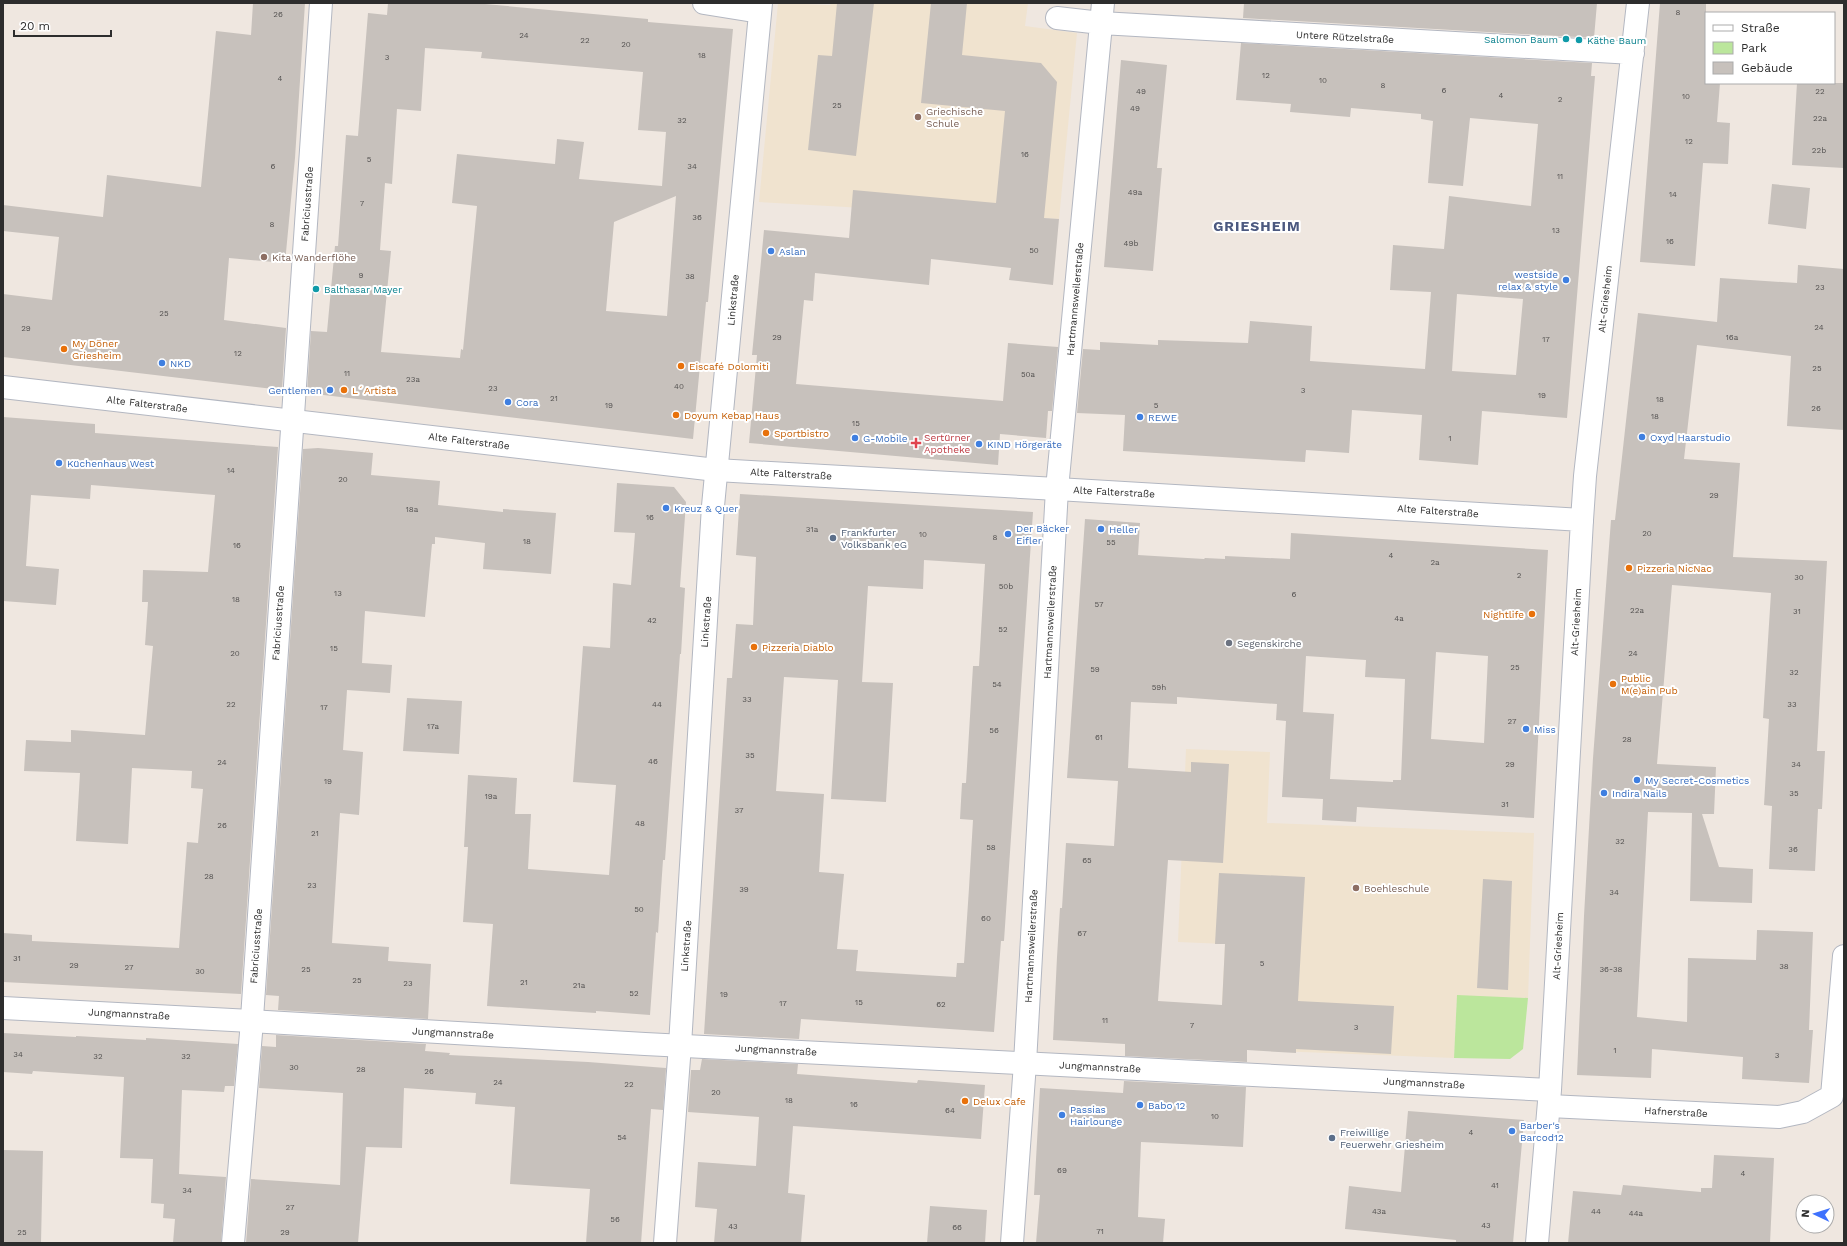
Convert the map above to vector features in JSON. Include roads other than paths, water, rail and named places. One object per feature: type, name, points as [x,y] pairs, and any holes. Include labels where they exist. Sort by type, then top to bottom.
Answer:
[{"type":"street","name":"Fabriciusstraße","points":[[233,1243],[251,1021],[320,3]]},
{"type":"street","points":[[704,3],[760,8]]},
{"type":"street","name":"Alt-Griesheim","points":[[1536,1243],[1549,1098],[1585,476],[1638,3]]},
{"type":"street","name":"Linkstraße","points":[[666,1243],[680,1045],[713,506],[760,8]]},
{"type":"street","name":"Untere Rützelstraße","points":[[1057,18],[1102,13],[1633,53]]},
{"type":"street","name":"Hartmannsweilerstraße","points":[[1012,1243],[1025,1063],[1057,489],[1102,13]]},
{"type":"street","name":"Alte Falterstraße","points":[[3,387],[716,470],[1582,520]]},
{"type":"street","name":"Hafnerstraße","points":[[1549,1098],[1779,1117],[1803,1112],[1832,1096],[1844,956]]},
{"type":"street","name":"Jungmannstraße","points":[[3,1008],[1025,1063],[1549,1098]]},
{"type":"place","name":"Salomon Baum","points":[[1566,39]]},
{"type":"place","name":"Käthe Baum","points":[[1579,40]]},
{"type":"place","name":"Griechische Schule","points":[[918,117]]},
{"type":"place","name":"Aslan","points":[[771,251]]},
{"type":"place","name":"Kita Wanderflöhe","points":[[264,257]]},
{"type":"place","name":"westside relax & style","points":[[1566,280]]},
{"type":"place","name":"Balthasar Mayer","points":[[316,289]]},
{"type":"place","name":"My Döner Griesheim","points":[[64,349]]},
{"type":"place","name":"NKD","points":[[162,363]]},
{"type":"place","name":"Eiscafé Dolomiti","points":[[681,366]]},
{"type":"place","name":"Gentlemen","points":[[330,390]]},
{"type":"place","name":"L´Artista","points":[[344,390]]},
{"type":"place","name":"Cora","points":[[508,402]]},
{"type":"place","name":"Doyum Kebap Haus","points":[[676,415]]},
{"type":"place","name":"REWE","points":[[1140,417]]},
{"type":"place","name":"Sportbistro","points":[[766,433]]},
{"type":"place","name":"Oxyd Haarstudio","points":[[1642,437]]},
{"type":"place","name":"G-Mobile","points":[[855,438]]},
{"type":"place","name":"Sertürner Apotheke","points":[[916,443]]},
{"type":"place","name":"KIND Hörgeräte","points":[[979,444]]},
{"type":"place","name":"Küchenhaus West","points":[[59,463]]},
{"type":"place","name":"Kreuz & Quer","points":[[666,508]]},
{"type":"place","name":"Heller","points":[[1101,529]]},
{"type":"place","name":"Der Bäcker Eifler","points":[[1008,534]]},
{"type":"place","name":"Frankfurter Volksbank eG","points":[[833,538]]},
{"type":"place","name":"Pizzeria NicNac","points":[[1629,568]]},
{"type":"place","name":"Nightlife","points":[[1532,614]]},
{"type":"place","name":"Segenskirche","points":[[1229,643]]},
{"type":"place","name":"Pizzeria Diablo","points":[[754,647]]},
{"type":"place","name":"Public M(e)ain Pub","points":[[1613,684]]},
{"type":"place","name":"Miss","points":[[1526,729]]},
{"type":"place","name":"My Secret-Cosmetics","points":[[1637,780]]},
{"type":"place","name":"Indira Nails","points":[[1604,793]]},
{"type":"place","name":"Boehleschule","points":[[1356,888]]},
{"type":"place","name":"Delux Cafe","points":[[965,1101]]},
{"type":"place","name":"Babo 12","points":[[1140,1105]]},
{"type":"place","name":"Passias Hairlounge","points":[[1062,1115]]},
{"type":"place","name":"Barber's Barcod12","points":[[1512,1131]]},
{"type":"place","name":"Freiwillige Feuerwehr Griesheim","points":[[1332,1138]]},
{"type":"district","name":"GRIESHEIM","points":[[1257,226]]}]
